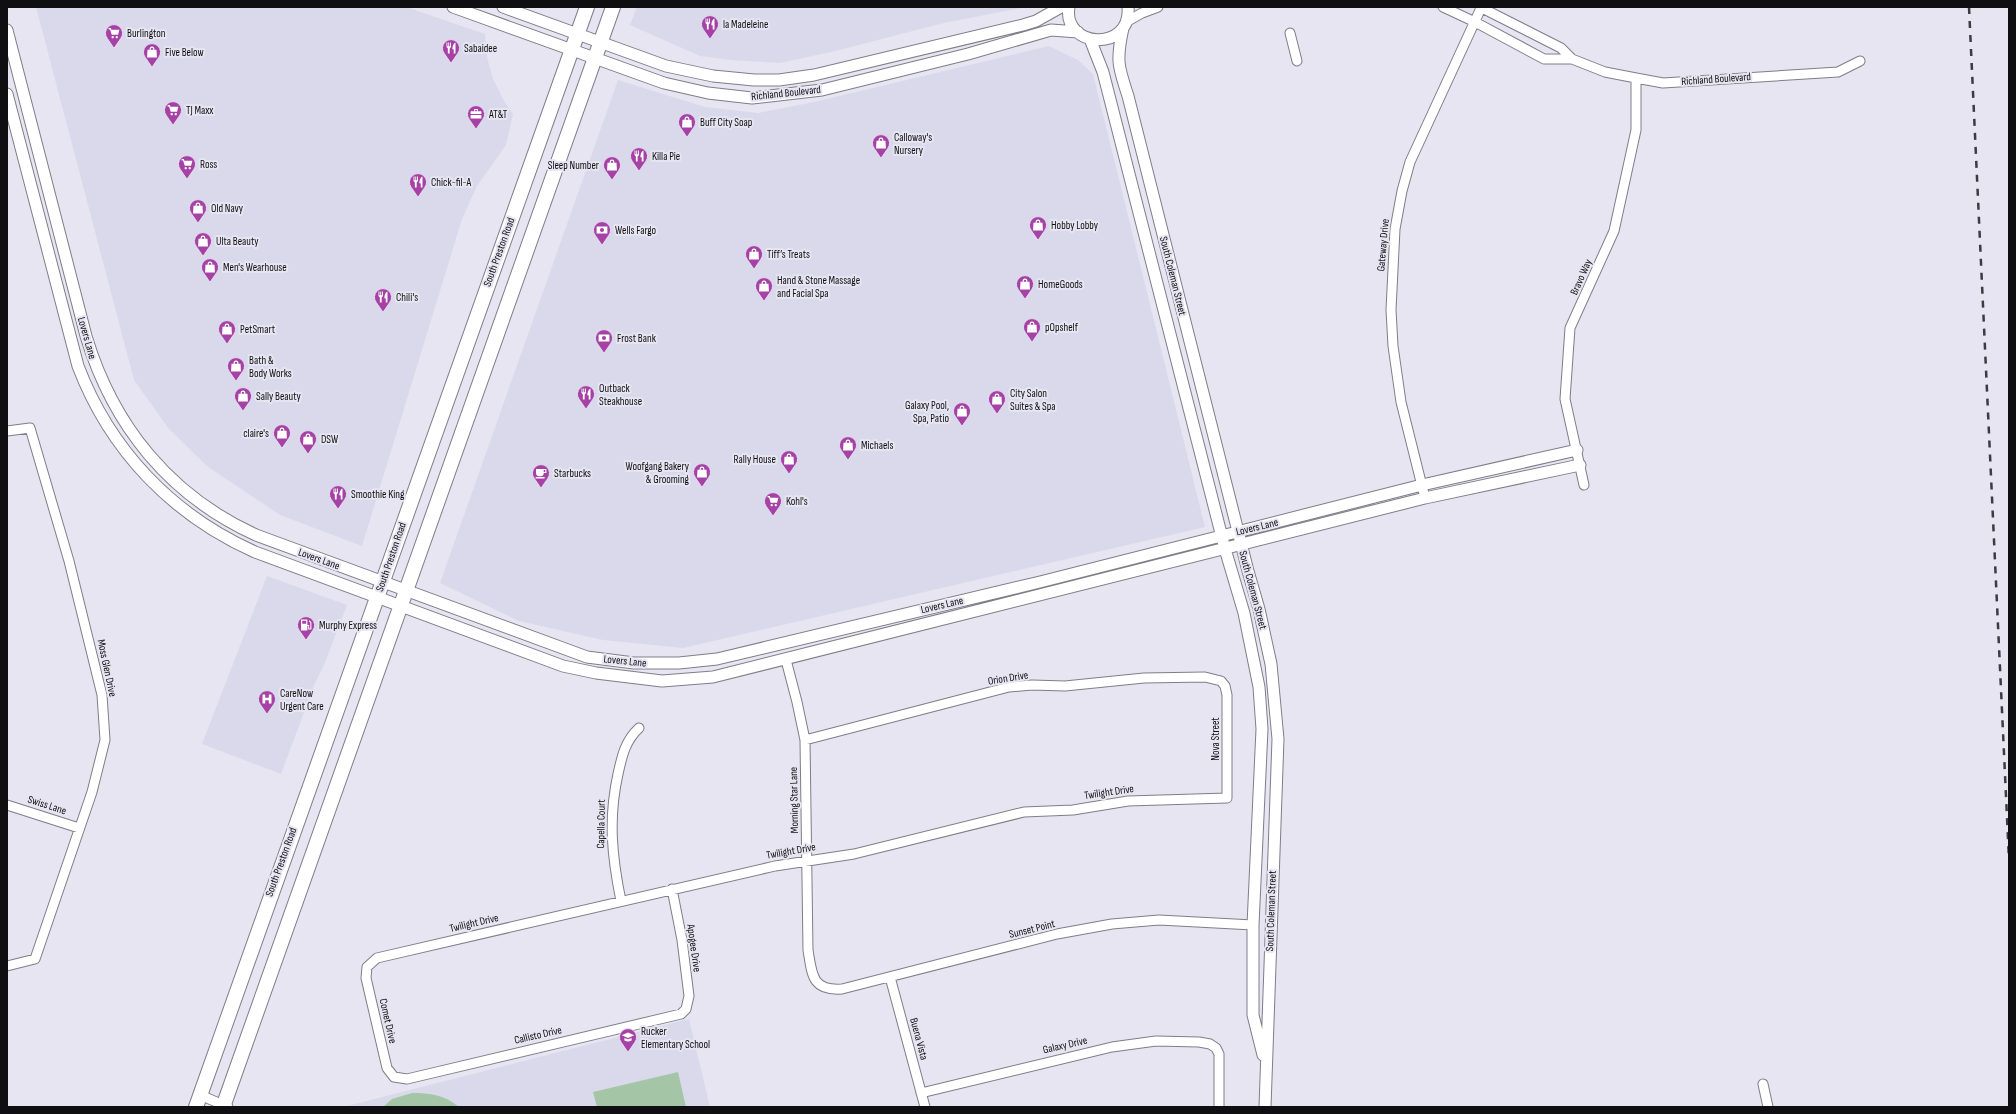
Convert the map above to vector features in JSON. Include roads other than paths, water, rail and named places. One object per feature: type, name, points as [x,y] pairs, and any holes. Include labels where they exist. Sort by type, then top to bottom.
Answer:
[{"type":"main road","name":"South Preston Road","points":[[198,1101],[587,7]]},
{"type":"main road","points":[[225,1106],[399,606],[613,7]]},
{"type":"street","name":"Richland Boulevard","points":[[453,7],[594,58],[684,88],[708,93],[752,98],[822,90],[1007,44],[1051,30],[1078,32]]},
{"type":"street","name":"Richland Boulevard","points":[[503,7],[666,66],[693,73],[733,79],[754,80],[779,80],[814,75],[1023,25],[1061,7]]},
{"type":"street","points":[[1069,7],[1069,18],[1078,32],[1090,39],[1106,40],[1116,35],[1125,25],[1142,12],[1158,7]]},
{"type":"street","name":"South Coleman Street","points":[[1128,7],[1118,51],[1118,68],[1135,125],[1241,545],[1259,609],[1271,664],[1278,739],[1265,1107]]},
{"type":"street","name":"Richland Boulevard","points":[[1443,7],[1544,58],[1572,59],[1605,72],[1663,83],[1838,72],[1860,61]]},
{"type":"street","name":"Richland Boulevard","points":[[1481,7],[1561,48],[1572,59]]},
{"type":"street","name":"Gateway Drive","points":[[1425,498],[1401,402],[1393,346],[1391,302],[1395,229],[1402,192],[1410,162],[1481,7]]},
{"type":"street","name":"Lovers Lane","points":[[7,30],[89,348],[101,381],[127,428],[152,459],[177,484],[238,527],[277,544],[587,657],[634,664],[678,663],[716,659],[1224,549],[1425,498],[1580,465]]},
{"type":"street","points":[[1290,33],[1297,61]]},
{"type":"street","name":"South Coleman Street","points":[[1090,39],[1103,72],[1118,129],[1224,549],[1245,620],[1259,687],[1262,729],[1253,925],[1253,1015],[1266,1071]]},
{"type":"street","points":[[933,46],[938,61]]},
{"type":"street","name":"Bravo Way","points":[[1584,485],[1565,399],[1570,328],[1614,231],[1636,130],[1636,78]]},
{"type":"street","name":"Lovers Lane","points":[[7,94],[78,366],[96,408],[116,441],[140,470],[179,507],[218,534],[261,555],[563,666],[596,673],[669,680],[713,677],[786,660],[1221,536],[1422,484],[1577,450]]},
{"type":"street","points":[[1118,129],[1135,125]]},
{"type":"street","points":[[1121,141],[1138,137]]},
{"type":"street","points":[[1170,337],[1188,332]]},
{"type":"street","points":[[1174,349],[1191,345]]},
{"type":"street","name":"Moss Glen Drive","points":[[7,431],[30,428],[69,562],[102,695],[105,740],[92,792],[35,959],[7,966]]},
{"type":"street","points":[[782,644],[786,660]]},
{"type":"street","name":"Morning Star Lane","points":[[786,660],[805,740],[808,950],[812,976],[820,987]]},
{"type":"street","name":"Orion Drive","points":[[805,740],[1009,687],[1032,685],[1065,686],[1144,678],[1206,677],[1221,681]]},
{"type":"street","name":"Nova Street","points":[[1221,681],[1225,686],[1227,695],[1227,798]]},
{"type":"street","name":"Capella Court","points":[[621,901],[613,864],[611,828],[612,799],[622,753],[630,736],[639,728]]},
{"type":"street","name":"Twilight Drive","points":[[367,967],[377,958],[672,889],[807,860],[854,854],[1024,812],[1073,810],[1128,801],[1227,798]]},
{"type":"street","name":"Swiss Lane","points":[[7,805],[79,828]]},
{"type":"street","name":"Apogee Drive","points":[[672,889],[682,940],[689,996],[686,1009]]},
{"type":"street","name":"Sunset Point","points":[[820,987],[830,990],[842,989],[1057,934],[1112,924],[1159,920],[1253,925]]},
{"type":"street","points":[[1253,925],[1271,927]]},
{"type":"street","name":"Comet Drive","points":[[367,967],[366,978],[387,1068],[394,1077]]},
{"type":"street","name":"Buena Vista","points":[[890,977],[924,1107]]},
{"type":"street","name":"Callisto Drive","points":[[394,1077],[407,1079],[674,1016],[686,1009]]},
{"type":"street","name":"Galaxy Drive","points":[[921,1093],[1112,1047],[1156,1041],[1199,1042],[1210,1044],[1216,1048],[1220,1064],[1219,1107]]},
{"type":"street","points":[[1763,1084],[1768,1107]]},
{"type":"street","points":[[198,1101],[225,1106]]},
{"type":"railway","points":[[1969,7],[2009,860]]},
{"type":"place","name":"la Madeleine","points":[[710,39]]},
{"type":"place","name":"Burlington","points":[[114,48]]},
{"type":"place","name":"Sabaidee","points":[[451,63]]},
{"type":"place","name":"Five Below","points":[[152,67]]},
{"type":"place","name":"TJ Maxx","points":[[173,125]]},
{"type":"place","name":"AT&T","points":[[476,129]]},
{"type":"place","name":"Buff City Soap","points":[[687,137]]},
{"type":"place","name":"Calloway's Nursery","points":[[881,158]]},
{"type":"place","name":"Killa Pie","points":[[639,171]]},
{"type":"place","name":"Ross","points":[[187,179]]},
{"type":"place","name":"Sleep Number","points":[[612,180]]},
{"type":"place","name":"Chick-fil-A","points":[[418,197]]},
{"type":"place","name":"Old Navy","points":[[198,223]]},
{"type":"place","name":"Hobby Lobby","points":[[1038,240]]},
{"type":"place","name":"Wells Fargo","points":[[602,245]]},
{"type":"place","name":"Ulta Beauty","points":[[203,256]]},
{"type":"place","name":"Tiff’s Treats","points":[[754,269]]},
{"type":"place","name":"Men's Wearhouse","points":[[210,282]]},
{"type":"place","name":"HomeGoods","points":[[1025,299]]},
{"type":"place","name":"Hand & Stone Massage and Facial Spa","points":[[764,301]]},
{"type":"place","name":"Chili's","points":[[383,312]]},
{"type":"place","name":"pOpshelf","points":[[1032,342]]},
{"type":"place","name":"PetSmart","points":[[227,344]]},
{"type":"place","name":"Frost Bank","points":[[604,353]]},
{"type":"place","name":"Bath & Body Works","points":[[236,381]]},
{"type":"place","name":"Outback Steakhouse","points":[[586,409]]},
{"type":"place","name":"Sally Beauty","points":[[243,411]]},
{"type":"place","name":"City Salon Suites & Spa","points":[[997,414]]},
{"type":"place","name":"Galaxy Pool, Spa, Patio","points":[[962,426]]},
{"type":"place","name":"claire's","points":[[282,448]]},
{"type":"place","name":"DSW","points":[[308,454]]},
{"type":"place","name":"Michaels","points":[[848,460]]},
{"type":"place","name":"Rally House","points":[[789,474]]},
{"type":"place","name":"Woofgang Bakery & Grooming","points":[[702,487]]},
{"type":"place","name":"Starbucks","points":[[541,488]]},
{"type":"place","name":"Smoothie King","points":[[338,509]]},
{"type":"place","name":"Kohl's","points":[[773,516]]},
{"type":"place","name":"Murphy Express","points":[[306,640]]},
{"type":"place","name":"CareNow Urgent Care","points":[[267,714]]},
{"type":"place","name":"Rucker Elementary School","points":[[628,1052]]}]
